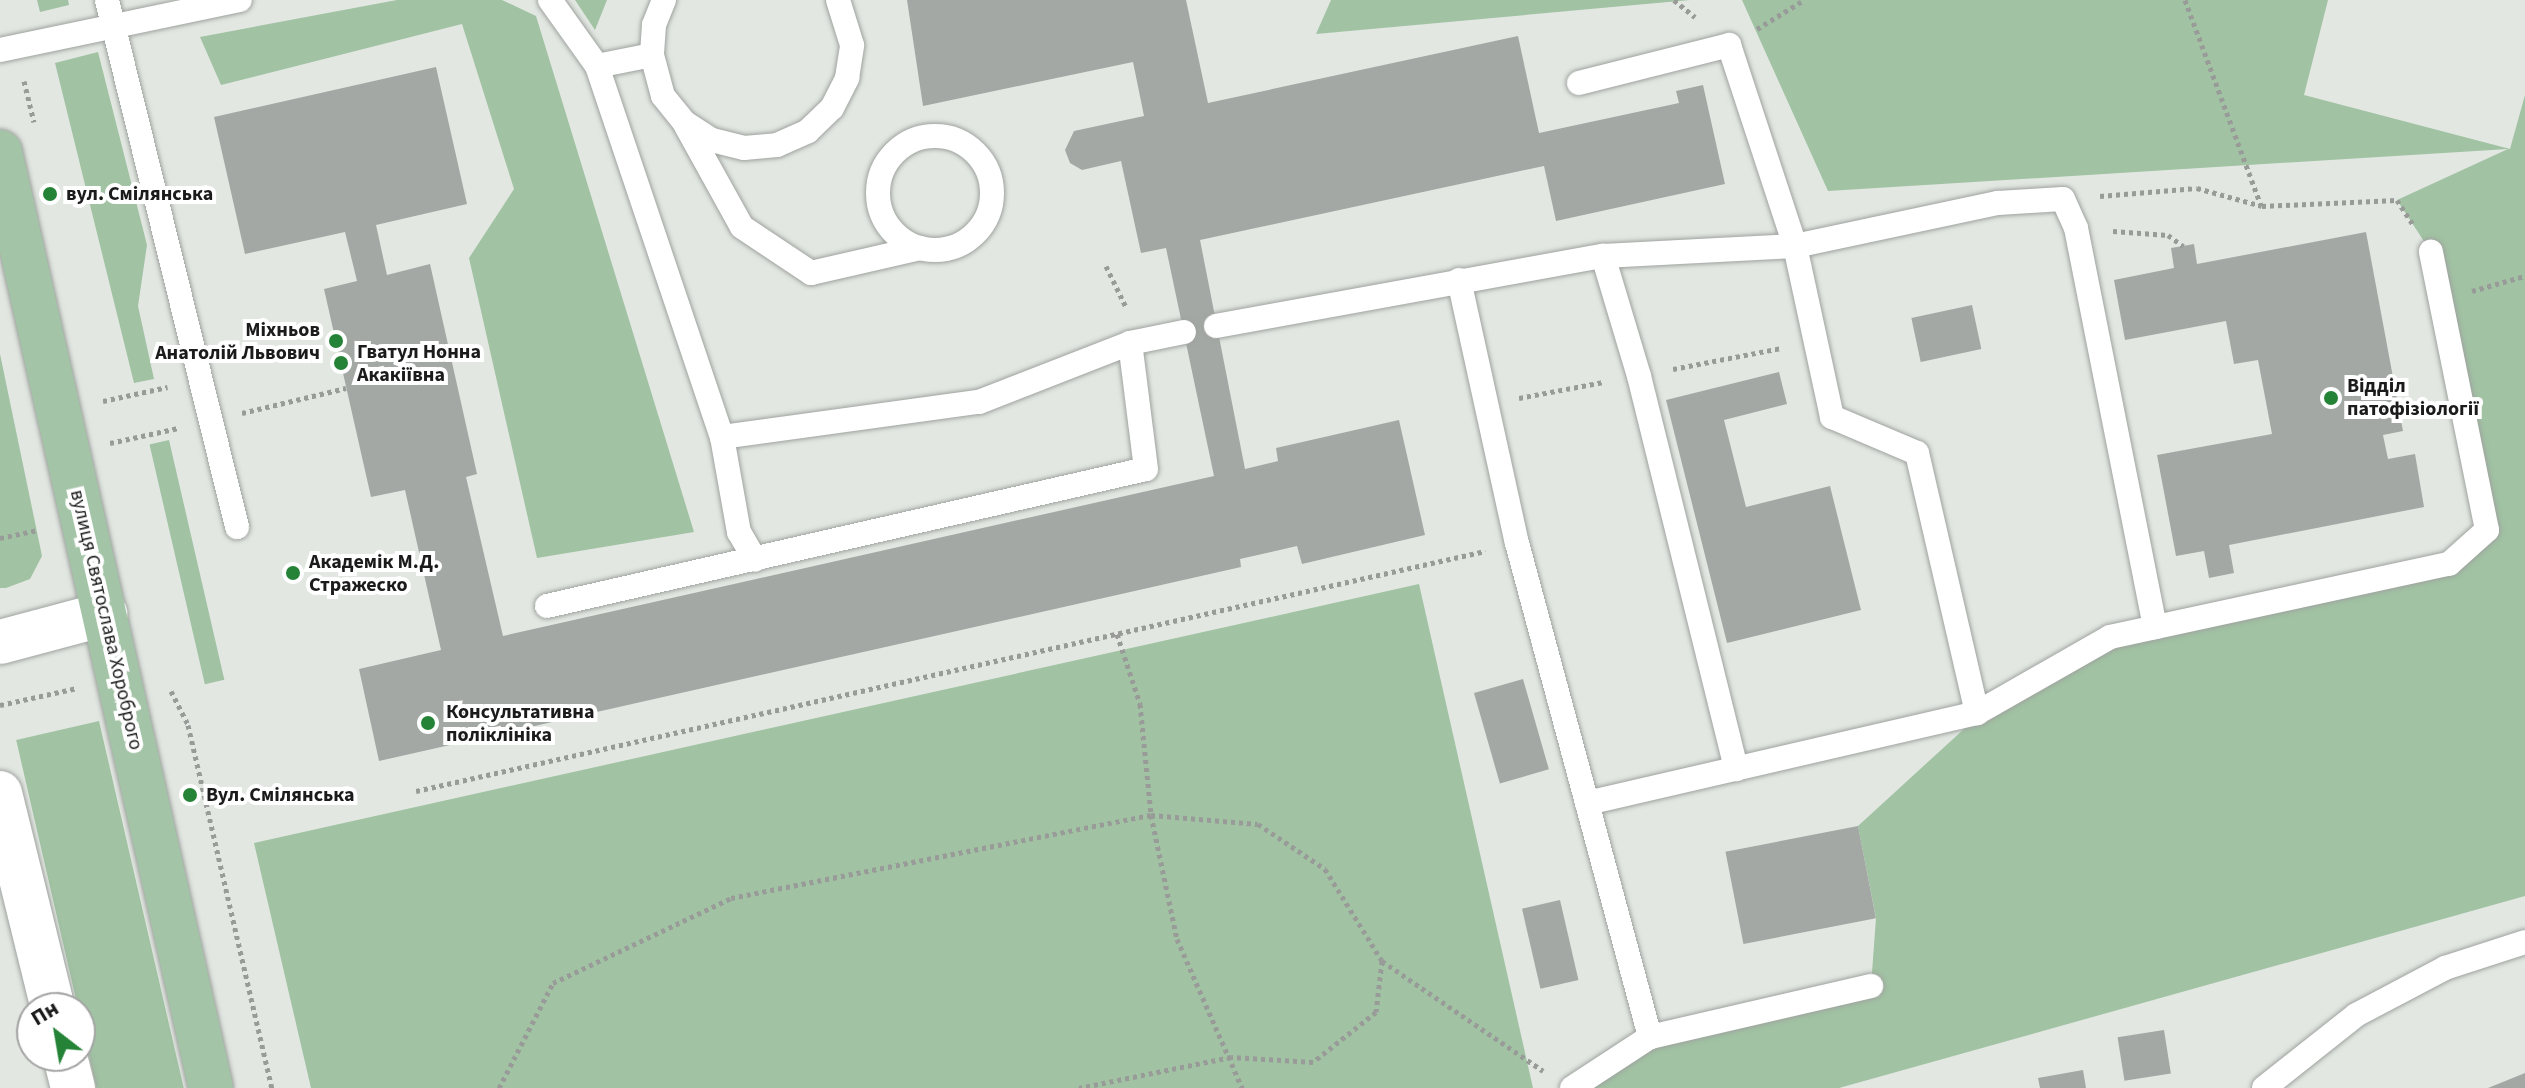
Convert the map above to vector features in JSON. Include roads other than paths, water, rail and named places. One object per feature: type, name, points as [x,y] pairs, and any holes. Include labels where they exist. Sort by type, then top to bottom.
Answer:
[{"type":"main road","name":"вулиця Святослава Хороброго","points":[[0,152],[211,1088]]},
{"type":"street","points":[[0,642],[105,614]]},
{"type":"street","points":[[0,793],[49,992]]},
{"type":"lane","points":[[107,0],[237,527]]},
{"type":"lane","points":[[0,50],[240,0]]},
{"type":"lane","points":[[550,0],[597,66],[722,437],[739,532],[755,560]]},
{"type":"lane","points":[[664,0],[654,25],[652,55],[663,96],[684,122],[742,227],[811,273],[920,248],[956,246],[984,224],[991,207],[988,171],[964,144],[947,137],[909,142],[883,170],[878,189],[889,226],[920,248]]},
{"type":"lane","points":[[684,122],[712,140],[744,148],[777,145],[808,131],[832,108],[847,78],[852,45],[838,0]]},
{"type":"lane","points":[[1579,83],[1729,45],[1795,246],[1832,417],[1917,453],[1977,713]]},
{"type":"lane","points":[[597,66],[652,55]]},
{"type":"lane","points":[[1216,326],[1603,256],[1795,246],[1998,203],[2063,199],[2076,228],[2155,627]]},
{"type":"lane","points":[[1587,803],[1977,713],[2110,637],[2449,564],[2487,530],[2431,252]]},
{"type":"lane","points":[[1603,256],[1639,376],[1736,769]]},
{"type":"lane","points":[[1459,280],[1517,543],[1650,1037]]},
{"type":"lane","points":[[722,437],[979,402],[1130,331],[1184,332]]},
{"type":"lane","points":[[547,606],[1146,469],[1130,331]]},
{"type":"lane","points":[[2264,1088],[2356,1015],[2445,968],[2525,942]]},
{"type":"lane","points":[[1563,1084],[1650,1037],[1871,986]]},
{"type":"place","name":"вул. Смілянська","points":[[50,194]]},
{"type":"place","name":"Міхньов Анатолій Львович","points":[[336,341]]},
{"type":"place","name":"Гватул Нонна Акакіївна","points":[[341,363]]},
{"type":"place","name":"Відділ патофізіології","points":[[2331,398]]},
{"type":"place","name":"Академік М.Д. Стражеско","points":[[293,573]]},
{"type":"place","name":"Консультативна поліклініка","points":[[428,723]]},
{"type":"place","name":"Вул. Смілянська","points":[[190,795]]}]
